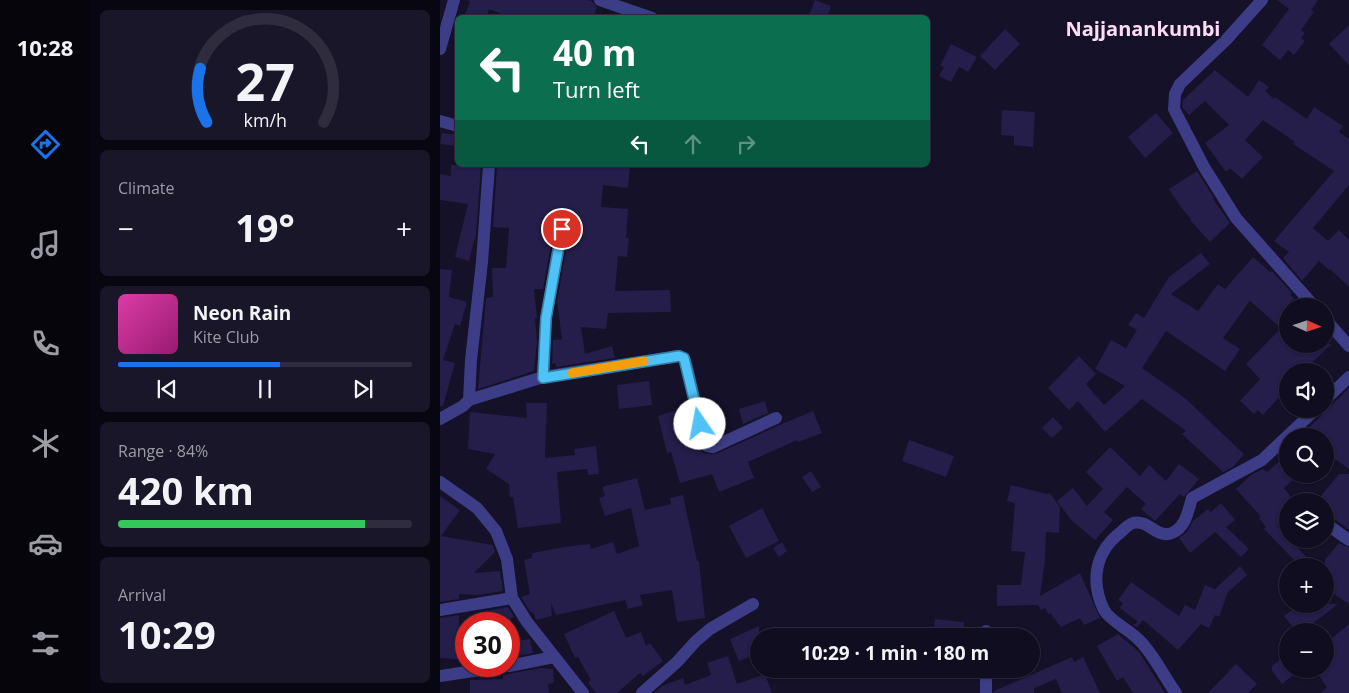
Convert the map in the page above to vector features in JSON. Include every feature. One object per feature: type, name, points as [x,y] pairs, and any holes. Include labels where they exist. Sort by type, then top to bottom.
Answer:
[{"type":"street","points":[[440,49],[452,26],[454,0]]},
{"type":"street","points":[[600,0],[643,15]]},
{"type":"street","points":[[1262,0],[1226,40],[1180,84],[1175,94],[1174,108],[1204,167],[1236,218],[1307,298]]},
{"type":"street","points":[[440,121],[455,125]]},
{"type":"street","points":[[470,400],[471,360],[482,262],[489,167]]},
{"type":"street","points":[[543,378],[546,318],[562,229]]},
{"type":"street","points":[[1334,329],[1349,346]]},
{"type":"street","points":[[440,419],[470,400],[543,378],[679,356],[684,358],[687,367],[704,443],[707,446],[713,447],[776,418]]},
{"type":"street","points":[[1334,391],[1349,377]]},
{"type":"street","points":[[1176,693],[1140,640],[1105,612],[1097,588],[1096,569],[1106,547],[1113,538],[1132,523],[1144,523],[1158,533],[1171,533],[1184,524],[1192,498],[1262,460],[1306,418]]},
{"type":"street","points":[[440,482],[477,508],[496,531],[507,559],[512,598],[527,622],[582,693]]},
{"type":"street","points":[[1334,529],[1349,540]]},
{"type":"street","points":[[440,610],[512,598]]},
{"type":"street","points":[[642,693],[710,629],[753,604]]},
{"type":"street","points":[[520,664],[554,657]]},
{"type":"street","points":[[440,676],[455,674]]},
{"type":"street","points":[[986,678],[986,693]]},
{"type":"building","points":[[467,0],[588,0],[592,1],[597,7],[594,15],[504,15],[489,9],[487,15],[467,15],[465,14],[470,2]]},
{"type":"building","points":[[815,0],[831,6],[828,15],[809,15]]},
{"type":"building","points":[[1277,0],[1318,0],[1311,10],[1314,12],[1301,30],[1305,33],[1301,38],[1305,41],[1294,55],[1288,50],[1280,60],[1262,45],[1289,9]]},
{"type":"building","points":[[1349,25],[1349,65],[1329,44]]},
{"type":"building","points":[[1005,29],[1020,44],[995,70],[980,56]]},
{"type":"building","points":[[951,44],[977,57],[968,72],[959,67],[951,82],[939,76],[944,67],[940,66]]},
{"type":"building","points":[[1215,70],[1248,97],[1259,80],[1269,87],[1265,91],[1274,99],[1275,97],[1307,119],[1314,107],[1343,126],[1339,132],[1349,139],[1349,185],[1313,228],[1328,241],[1339,230],[1349,240],[1349,287],[1319,261],[1302,281],[1283,258],[1289,252],[1274,241],[1334,171],[1293,144],[1295,142],[1263,120],[1245,140],[1263,157],[1242,179],[1230,168],[1226,172],[1205,143],[1229,125],[1205,101],[1189,115],[1182,107],[1183,100]]},
{"type":"building","points":[[1002,110],[1035,112],[1033,147],[1014,145],[1014,136],[1001,135]]},
{"type":"building","points":[[1156,113],[1173,133],[1145,158],[1128,137]]},
{"type":"building","points":[[442,133],[455,135],[455,146],[440,144]]},
{"type":"building","points":[[451,165],[455,165],[455,167],[481,167],[476,234],[469,261],[455,257],[468,204],[440,200],[440,174],[451,176]]},
{"type":"building","points":[[497,167],[630,167],[628,188],[603,185],[601,207],[628,209],[626,238],[629,238],[627,257],[618,256],[615,291],[670,290],[671,312],[608,313],[606,329],[581,327],[585,354],[612,346],[615,358],[556,367],[555,363],[552,364],[553,340],[562,339],[557,301],[570,230],[567,223],[559,222],[554,228],[543,289],[534,289],[537,342],[534,371],[478,389],[486,298],[493,297],[492,268],[506,268],[509,228],[493,227]]},
{"type":"building","points":[[1197,171],[1230,223],[1210,242],[1190,220],[1169,189]]},
{"type":"building","points":[[1201,253],[1210,264],[1171,294],[1198,311],[1218,284],[1225,289],[1253,257],[1270,272],[1272,271],[1292,293],[1290,295],[1294,298],[1279,298],[1279,326],[1250,301],[1223,338],[1240,349],[1225,371],[1166,331],[1142,368],[1185,398],[1244,454],[1233,467],[1223,472],[1182,434],[1186,431],[1142,399],[1105,432],[1078,401],[1069,410],[1048,388],[1079,356],[1096,374],[1086,384],[1104,405],[1125,386],[1095,369],[1111,340],[1126,348],[1137,330],[1128,325],[1136,313],[1144,318],[1169,277]]},
{"type":"building","points":[[440,269],[452,270],[449,297],[467,302],[460,326],[455,324],[443,360],[455,363],[443,406],[440,406]]},
{"type":"building","points":[[1279,330],[1279,353],[1322,353],[1311,363],[1279,363],[1279,397],[1263,415],[1258,410],[1254,414],[1240,401],[1260,379],[1246,364]]},
{"type":"building","points":[[649,381],[652,405],[619,409],[617,385]]},
{"type":"building","points":[[1349,388],[1349,469],[1334,458],[1334,428],[1308,428],[1319,418],[1334,418],[1334,403]]},
{"type":"building","points":[[765,401],[768,413],[743,424],[739,409]]},
{"type":"building","points":[[526,403],[547,403],[545,458],[575,455],[574,449],[596,446],[599,474],[588,475],[587,469],[557,472],[561,523],[518,528],[513,497],[510,497],[509,484],[486,469],[495,454],[468,449],[470,412],[527,418]]},
{"type":"building","points":[[686,407],[696,445],[701,452],[706,454],[716,454],[813,411],[822,433],[798,442],[797,440],[748,462],[754,478],[719,492],[712,474],[680,483],[671,452],[667,453],[658,416]]},
{"type":"building","points":[[718,415],[723,433],[711,438],[707,418]]},
{"type":"building","points":[[1053,417],[1063,428],[1052,438],[1042,428]]},
{"type":"building","points":[[909,440],[954,456],[946,477],[902,461]]},
{"type":"building","points":[[1110,447],[1140,476],[1149,465],[1166,481],[1179,464],[1199,479],[1184,497],[1180,494],[1155,521],[1141,509],[1146,504],[1127,487],[1104,512],[1113,520],[1095,540],[1072,521],[1057,501],[1073,488],[1087,506],[1103,489],[1086,472]]},
{"type":"building","points":[[1279,462],[1279,483],[1290,483],[1284,488],[1288,493],[1279,493],[1279,525],[1277,526],[1279,528],[1279,544],[1264,529],[1266,527],[1259,518],[1261,517],[1236,489],[1251,475],[1263,469],[1267,472]]},
{"type":"building","points":[[811,471],[821,487],[812,492],[802,477]]},
{"type":"building","points":[[1339,474],[1349,474],[1349,530],[1334,519],[1334,493],[1324,493],[1332,483],[1334,483]]},
{"type":"building","points":[[637,478],[645,510],[671,504],[670,498],[683,495],[697,561],[699,561],[705,618],[677,622],[672,590],[640,595],[643,605],[628,609],[625,600],[556,615],[551,603],[552,616],[536,620],[533,612],[531,613],[521,597],[530,594],[524,560],[532,558],[532,553],[564,547],[590,544],[591,549],[613,542],[617,554],[639,546],[631,508],[605,516],[599,498],[605,496],[602,487]]},
{"type":"building","points":[[1011,485],[1047,494],[1050,493],[1060,507],[1059,533],[1046,532],[1045,560],[1040,596],[1080,573],[1100,618],[1084,625],[1080,618],[1061,627],[1050,613],[1048,614],[1045,608],[1041,610],[1038,605],[997,606],[997,585],[1021,585],[1025,552],[1011,551],[1015,503],[1007,501]]},
{"type":"building","points":[[440,496],[460,510],[441,536],[493,545],[495,552],[474,573],[500,571],[503,591],[479,595],[459,594],[459,599],[440,602]]},
{"type":"building","points":[[1221,503],[1235,520],[1226,527],[1249,549],[1241,557],[1215,532],[1190,553],[1179,538],[1187,532],[1193,521],[1208,509],[1211,512]]},
{"type":"building","points":[[762,508],[779,541],[746,558],[729,526]]},
{"type":"building","points":[[782,542],[787,551],[779,557],[773,548]]},
{"type":"building","points":[[1339,543],[1349,548],[1349,604],[1334,594],[1334,558],[1327,558]]},
{"type":"building","points":[[1282,548],[1298,548],[1307,558],[1292,558]]},
{"type":"building","points":[[1240,566],[1247,575],[1228,592],[1219,617],[1215,615],[1209,628],[1201,624],[1178,650],[1143,620],[1137,627],[1133,625],[1138,622],[1120,608],[1123,603],[1118,600],[1131,582],[1179,616],[1185,605],[1195,610],[1205,585],[1215,589]]},
{"type":"building","points":[[508,607],[511,612],[485,612]]},
{"type":"building","points":[[614,611],[626,638],[641,632],[646,646],[650,643],[663,661],[643,676],[640,673],[617,693],[596,693],[588,683],[591,680],[578,657],[575,658],[564,634]]},
{"type":"building","points":[[1288,613],[1326,613],[1313,623],[1290,623],[1284,616]]},
{"type":"building","points":[[455,616],[455,659],[440,658],[440,618]]},
{"type":"building","points":[[935,619],[964,622],[964,628],[934,628]]},
{"type":"building","points":[[1349,624],[1349,693],[1321,693],[1327,687],[1320,678],[1334,678],[1334,636]]},
{"type":"building","points":[[750,630],[750,657],[739,661],[730,639]]},
{"type":"building","points":[[1118,634],[1139,652],[1165,693],[1133,693],[1123,677],[1117,681],[1097,646]]},
{"type":"building","points":[[530,639],[533,653],[520,655],[520,640]]},
{"type":"building","points":[[728,656],[737,684],[754,678],[766,678],[772,693],[654,693],[662,686],[683,678],[685,685],[711,675],[707,663]]},
{"type":"building","points":[[1072,657],[1074,662],[1083,657],[1100,693],[1062,693],[1056,679],[1034,688],[1034,693],[994,693],[994,691],[1024,678],[1040,678],[1040,671]]},
{"type":"building","points":[[1279,660],[1279,678],[1290,678],[1282,684],[1272,671],[1272,666]]},
{"type":"building","points":[[1236,664],[1257,684],[1248,693],[1208,693]]},
{"type":"building","points":[[541,668],[553,669],[554,683],[548,684],[549,693],[470,693],[470,680],[520,677],[520,672]]},
{"type":"slow traffic","points":[[572,373],[644,361]]},
{"type":"district","name":"Najjanankumbi","points":[[1143,28]]},
{"type":"route","points":[[562,229],[546,318],[543,378],[679,356],[684,358],[687,367],[700,424]]}]
